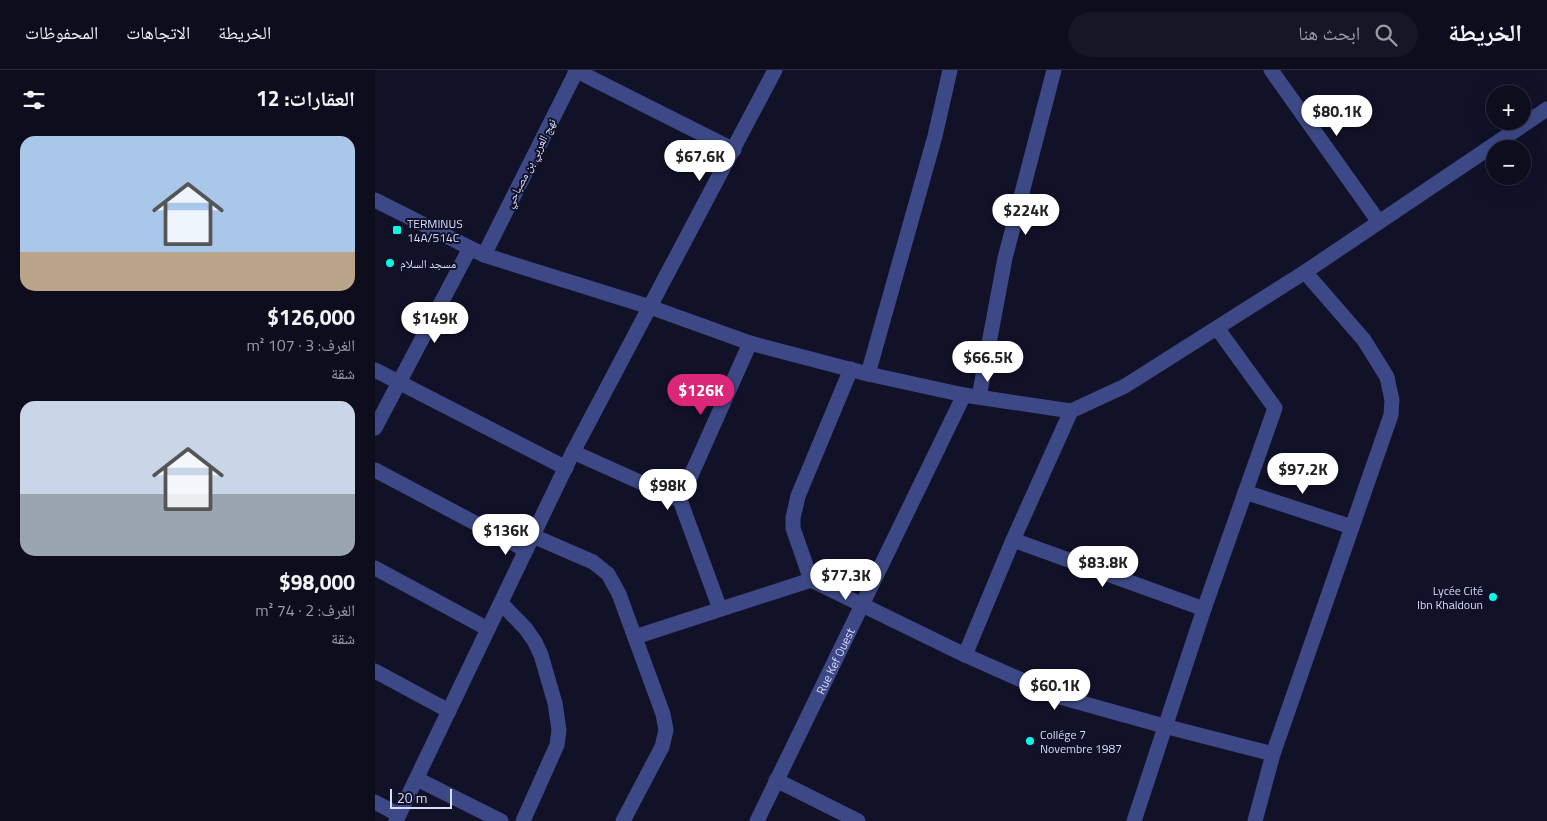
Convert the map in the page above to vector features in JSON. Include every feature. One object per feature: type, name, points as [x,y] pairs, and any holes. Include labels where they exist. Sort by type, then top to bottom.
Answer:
[{"type":"street","points":[[576,70],[735,150]]},
{"type":"street","name":"نهج العربي بن مصباحي","points":[[484,255],[576,70]]},
{"type":"street","points":[[375,802],[398,818],[573,452],[735,150],[775,70]]},
{"type":"street","points":[[868,374],[935,136],[950,70]]},
{"type":"street","name":"Rue Kef Ouest","points":[[757,821],[860,606],[971,396],[1054,70]]},
{"type":"street","points":[[1271,70],[1379,222]]},
{"type":"street","points":[[375,200],[484,255],[650,307],[750,343],[868,374],[971,396],[1071,411],[1125,386],[1305,272],[1547,108]]},
{"type":"street","points":[[375,428],[470,248]]},
{"type":"street","points":[[1255,821],[1273,754],[1391,415],[1392,400],[1387,377],[1364,340],[1305,272]]},
{"type":"street","points":[[1134,821],[1164,726],[1275,408],[1217,328]]},
{"type":"street","points":[[720,610],[680,500],[750,343]]},
{"type":"street","points":[[851,369],[798,496],[793,518],[793,528],[811,580],[860,606],[965,655],[1060,696],[1164,726],[1273,754]]},
{"type":"street","points":[[375,370],[566,468]]},
{"type":"street","points":[[965,655],[1013,540],[1071,411]]},
{"type":"street","points":[[573,452],[680,500]]},
{"type":"street","points":[[375,470],[526,550]]},
{"type":"street","points":[[1245,492],[1352,527]]},
{"type":"street","points":[[533,536],[593,562],[609,574],[619,594],[663,714],[666,730],[663,747],[623,821]]},
{"type":"street","points":[[1013,540],[1204,609]]},
{"type":"street","points":[[375,568],[488,629]]},
{"type":"street","points":[[635,637],[811,580]]},
{"type":"street","points":[[501,603],[527,629],[541,655],[555,703],[559,730],[557,745],[523,821]]},
{"type":"street","points":[[375,671],[449,711]]},
{"type":"street","points":[[417,779],[501,821]]},
{"type":"street","points":[[776,780],[858,821]]},
{"type":"place","name":"TERMINUS 14A/514C","points":[[397,230]]},
{"type":"place","name":"مسجد السلام","points":[[390,263]]},
{"type":"place","name":"Lycée Cité Ibn Khaldoun","points":[[1493,597]]},
{"type":"place","name":"Collége 7 Novembre 1987","points":[[1030,741]]}]
